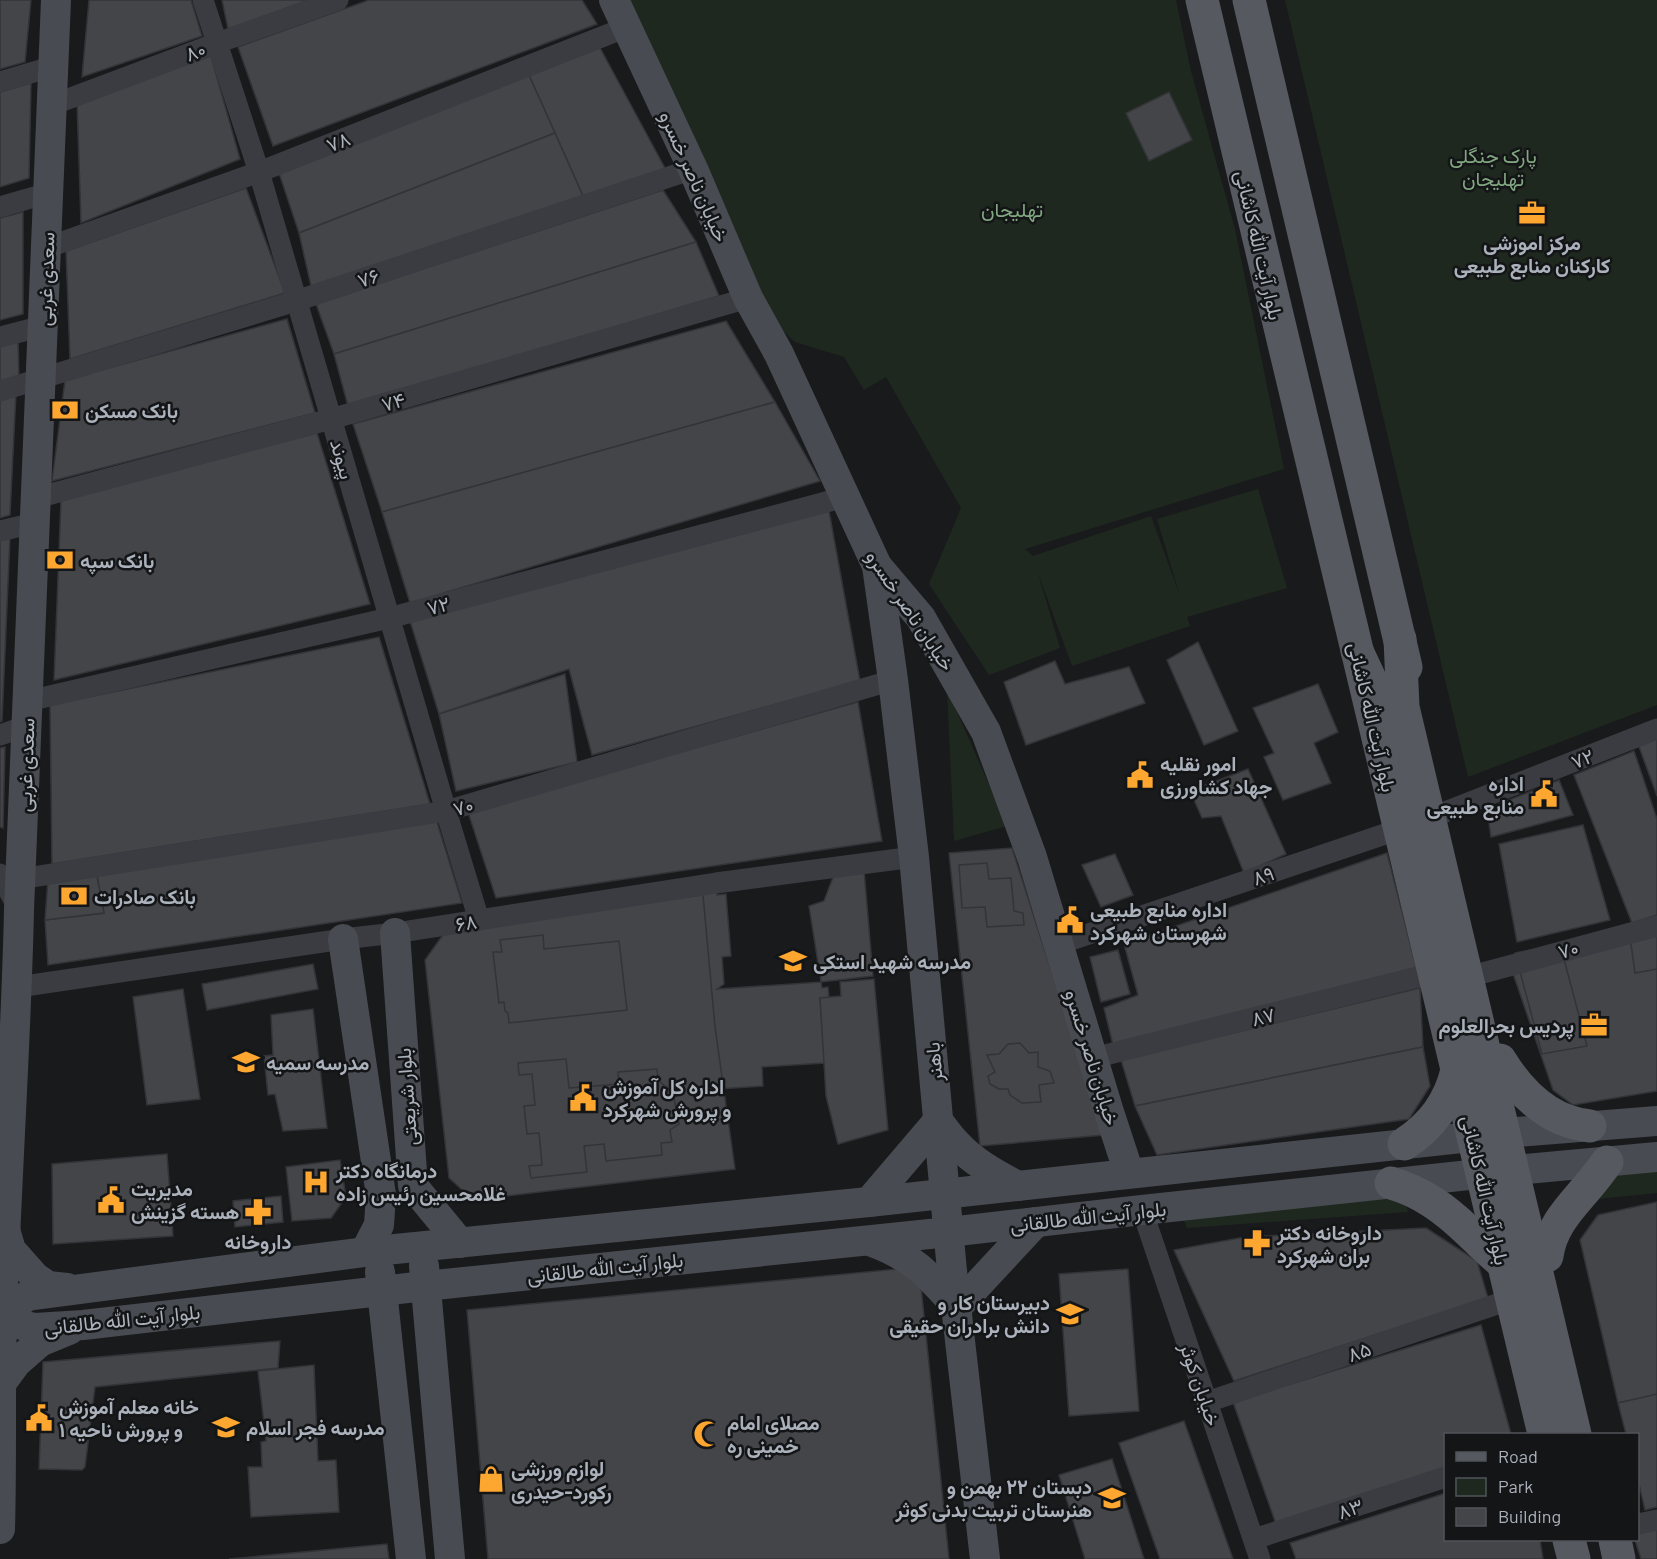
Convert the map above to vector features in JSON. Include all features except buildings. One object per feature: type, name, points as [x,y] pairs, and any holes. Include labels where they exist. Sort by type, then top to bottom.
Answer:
[{"type":"main road","name":"سعدی غربی","points":[[0,1529],[1,1320],[7,1044],[18,987],[19,910],[6,878],[35,510],[56,0]]},
{"type":"main road","name":"خیابان ناصر خسرو","points":[[614,0],[693,169],[748,298],[779,354],[877,566],[921,618],[986,732],[1032,857],[1129,1173]]},
{"type":"main road","name":"بلوار آیت الله کاشانی","points":[[1202,0],[1544,1433]]},
{"type":"main road","points":[[1249,0],[1440,814],[1589,1433]]},
{"type":"main road","name":"باهنر","points":[[877,566],[914,857],[945,1194],[985,1559]]},
{"type":"main road","points":[[1400,639],[1403,706],[1575,1433]]},
{"type":"main road","points":[[1357,651],[1385,711],[1558,1433]]},
{"type":"main road","name":"بلوار شریعتی","points":[[395,933],[413,1186]]},
{"type":"main road","name":"بلوار شریعتی","points":[[343,939],[381,1195],[379,1225],[371,1251]]},
{"type":"main road","points":[[351,996],[351,984],[355,976],[371,968],[385,971],[394,978],[398,990]]},
{"type":"main road","points":[[1500,1060],[1516,1084],[1535,1104],[1560,1119],[1576,1125],[1590,1126]]},
{"type":"main road","points":[[1404,1144],[1421,1132],[1437,1113],[1449,1094],[1457,1070]]},
{"type":"main road","points":[[869,1202],[938,1121],[955,1143],[972,1159],[1018,1185]]},
{"type":"main road","points":[[1651,1122],[1653,1158]]},
{"type":"main road","name":"بلوار آیت الله طالقانی","points":[[1651,1122],[1517,1132],[869,1202],[371,1251],[27,1296],[1,1320],[35,1328],[83,1325],[425,1286],[949,1232],[1391,1183],[1653,1158]]},
{"type":"main road","points":[[1547,1256],[1550,1242],[1560,1220],[1607,1162]]},
{"type":"main road","points":[[1391,1183],[1416,1191],[1432,1201],[1466,1228],[1503,1263]]},
{"type":"main road","points":[[381,1195],[393,1206],[401,1206],[409,1202],[413,1194],[413,1186]]},
{"type":"main road","points":[[413,1186],[460,1244]]},
{"type":"main road","points":[[868,1240],[890,1248],[918,1266],[931,1277],[957,1307],[1036,1222]]},
{"type":"main road","points":[[3,1238],[35,1277],[48,1286],[79,1290]]},
{"type":"main road","points":[[422,1247],[450,1559]]},
{"type":"main road","points":[[371,1251],[382,1291],[411,1559]]},
{"type":"main road","points":[[2,1382],[16,1363],[40,1342],[83,1325]]},
{"type":"main road","points":[[1570,1541],[1574,1559]]},
{"type":"main road","points":[[1583,1541],[1587,1559]]},
{"type":"main road","points":[[1600,1541],[1605,1559]]},
{"type":"main road","points":[[1614,1541],[1619,1559]]},
{"type":"street","name":"پیوند","points":[[203,0],[259,172],[479,920]]},
{"type":"street","name":"۸۰","points":[[52,105],[338,0]]},
{"type":"street","name":"۷۸","points":[[46,248],[259,172],[627,27]]},
{"type":"street","points":[[0,82],[54,66]]},
{"type":"street","name":"۷۶","points":[[0,391],[296,301],[693,169]]},
{"type":"street","points":[[0,207],[48,193]]},
{"type":"street","name":"۷۴","points":[[35,510],[331,419],[748,298]]},
{"type":"street","points":[[0,337],[43,326]]},
{"type":"street","name":"۷۲","points":[[18,721],[389,618],[845,497]]},
{"type":"street","points":[[0,531],[35,510]]},
{"type":"street","name":"۷۰","points":[[6,878],[446,811],[893,680]]},
{"type":"street","name":"۷۲","points":[[1440,814],[1657,729]]},
{"type":"street","name":"۸۹","points":[[1059,944],[1400,829]]},
{"type":"street","name":"۶۸","points":[[18,987],[395,933],[716,883],[914,857]]},
{"type":"street","name":"۷۰","points":[[1479,974],[1657,926]]},
{"type":"street","name":"۸۷","points":[[1093,1058],[1434,973]]},
{"type":"street","name":"خیابان کوثر","points":[[1142,1210],[1257,1549]]},
{"type":"street","name":"۸۵","points":[[1207,1402],[1512,1299]]},
{"type":"street","name":"۸۳","points":[[1257,1549],[1444,1479]]},
{"type":"street","points":[[1639,1524],[1657,1520]]},
{"type":"green space","name":"تهلیجان","points":[[620,0],[1176,0],[1191,71],[1235,229],[1284,469],[1025,549],[1033,556],[1151,516],[1180,596],[1157,519],[1258,489],[1287,588],[1187,617],[1190,626],[1072,666],[1038,573],[1060,648],[989,675],[929,584],[961,508],[886,377],[864,390],[844,357],[795,342],[748,298]]},
{"type":"green space","name":"پارک جنگلی تهلیجان","points":[[1285,0],[1657,0],[1657,705],[1468,777]]},
{"type":"green space","points":[[947,689],[1007,826],[954,841]]},
{"type":"green space","points":[[1657,1168],[1657,1193],[1588,1200],[1608,1172]]},
{"type":"green space","points":[[1403,1192],[1408,1212],[1187,1228],[1180,1211]]},
{"type":"place","name":"مرکز اموزشی کارکنان منابع طبیعی","points":[[1532,213]]},
{"type":"place","name":"بانک مسکن","points":[[65,410]]},
{"type":"place","name":"بانک سپه","points":[[60,560]]},
{"type":"place","name":"امور نقلیه جهاد کشاورزی","points":[[1140,775]]},
{"type":"place","name":"اداره منابع طبیعی","points":[[1544,794]]},
{"type":"place","name":"بانک صادرات","points":[[74,896]]},
{"type":"place","name":"اداره منابع طبیعی شهرستان شهرکرد","points":[[1070,920]]},
{"type":"place","name":"مدرسه شهید استکی","points":[[793,961]]},
{"type":"place","name":"پردیس بحرالعلوم","points":[[1594,1025]]},
{"type":"place","name":"مدرسه سمیه","points":[[246,1062]]},
{"type":"place","name":"اداره کل آموزش و پرورش شهرکرد","points":[[583,1098]]},
{"type":"place","name":"درمانگاه دکتر غلامحسین رئیس زاده","points":[[316,1182]]},
{"type":"place","name":"مدیریت هسته گزینش","points":[[111,1200]]},
{"type":"place","name":"داروخانه","points":[[258,1212]]},
{"type":"place","name":"داروخانه دکتر بران شهرکرد","points":[[1257,1243]]},
{"type":"place","name":"دبیرستان کار و دانش برادران حقیقی","points":[[1070,1314]]},
{"type":"place","name":"خانه معلم آموزش و پرورش ناحیه ۱","points":[[39,1418]]},
{"type":"place","name":"مدرسه فجر اسلام","points":[[226,1427]]},
{"type":"place","name":"مصلای امام خمینی ره","points":[[707,1434]]},
{"type":"place","name":"لوازم ورزشی رکورد-حیدری","points":[[491,1479]]},
{"type":"place","name":"دبستان ۲۲ بهمن و هنرستان تربیت بدنی کوثر","points":[[1112,1498]]}]
